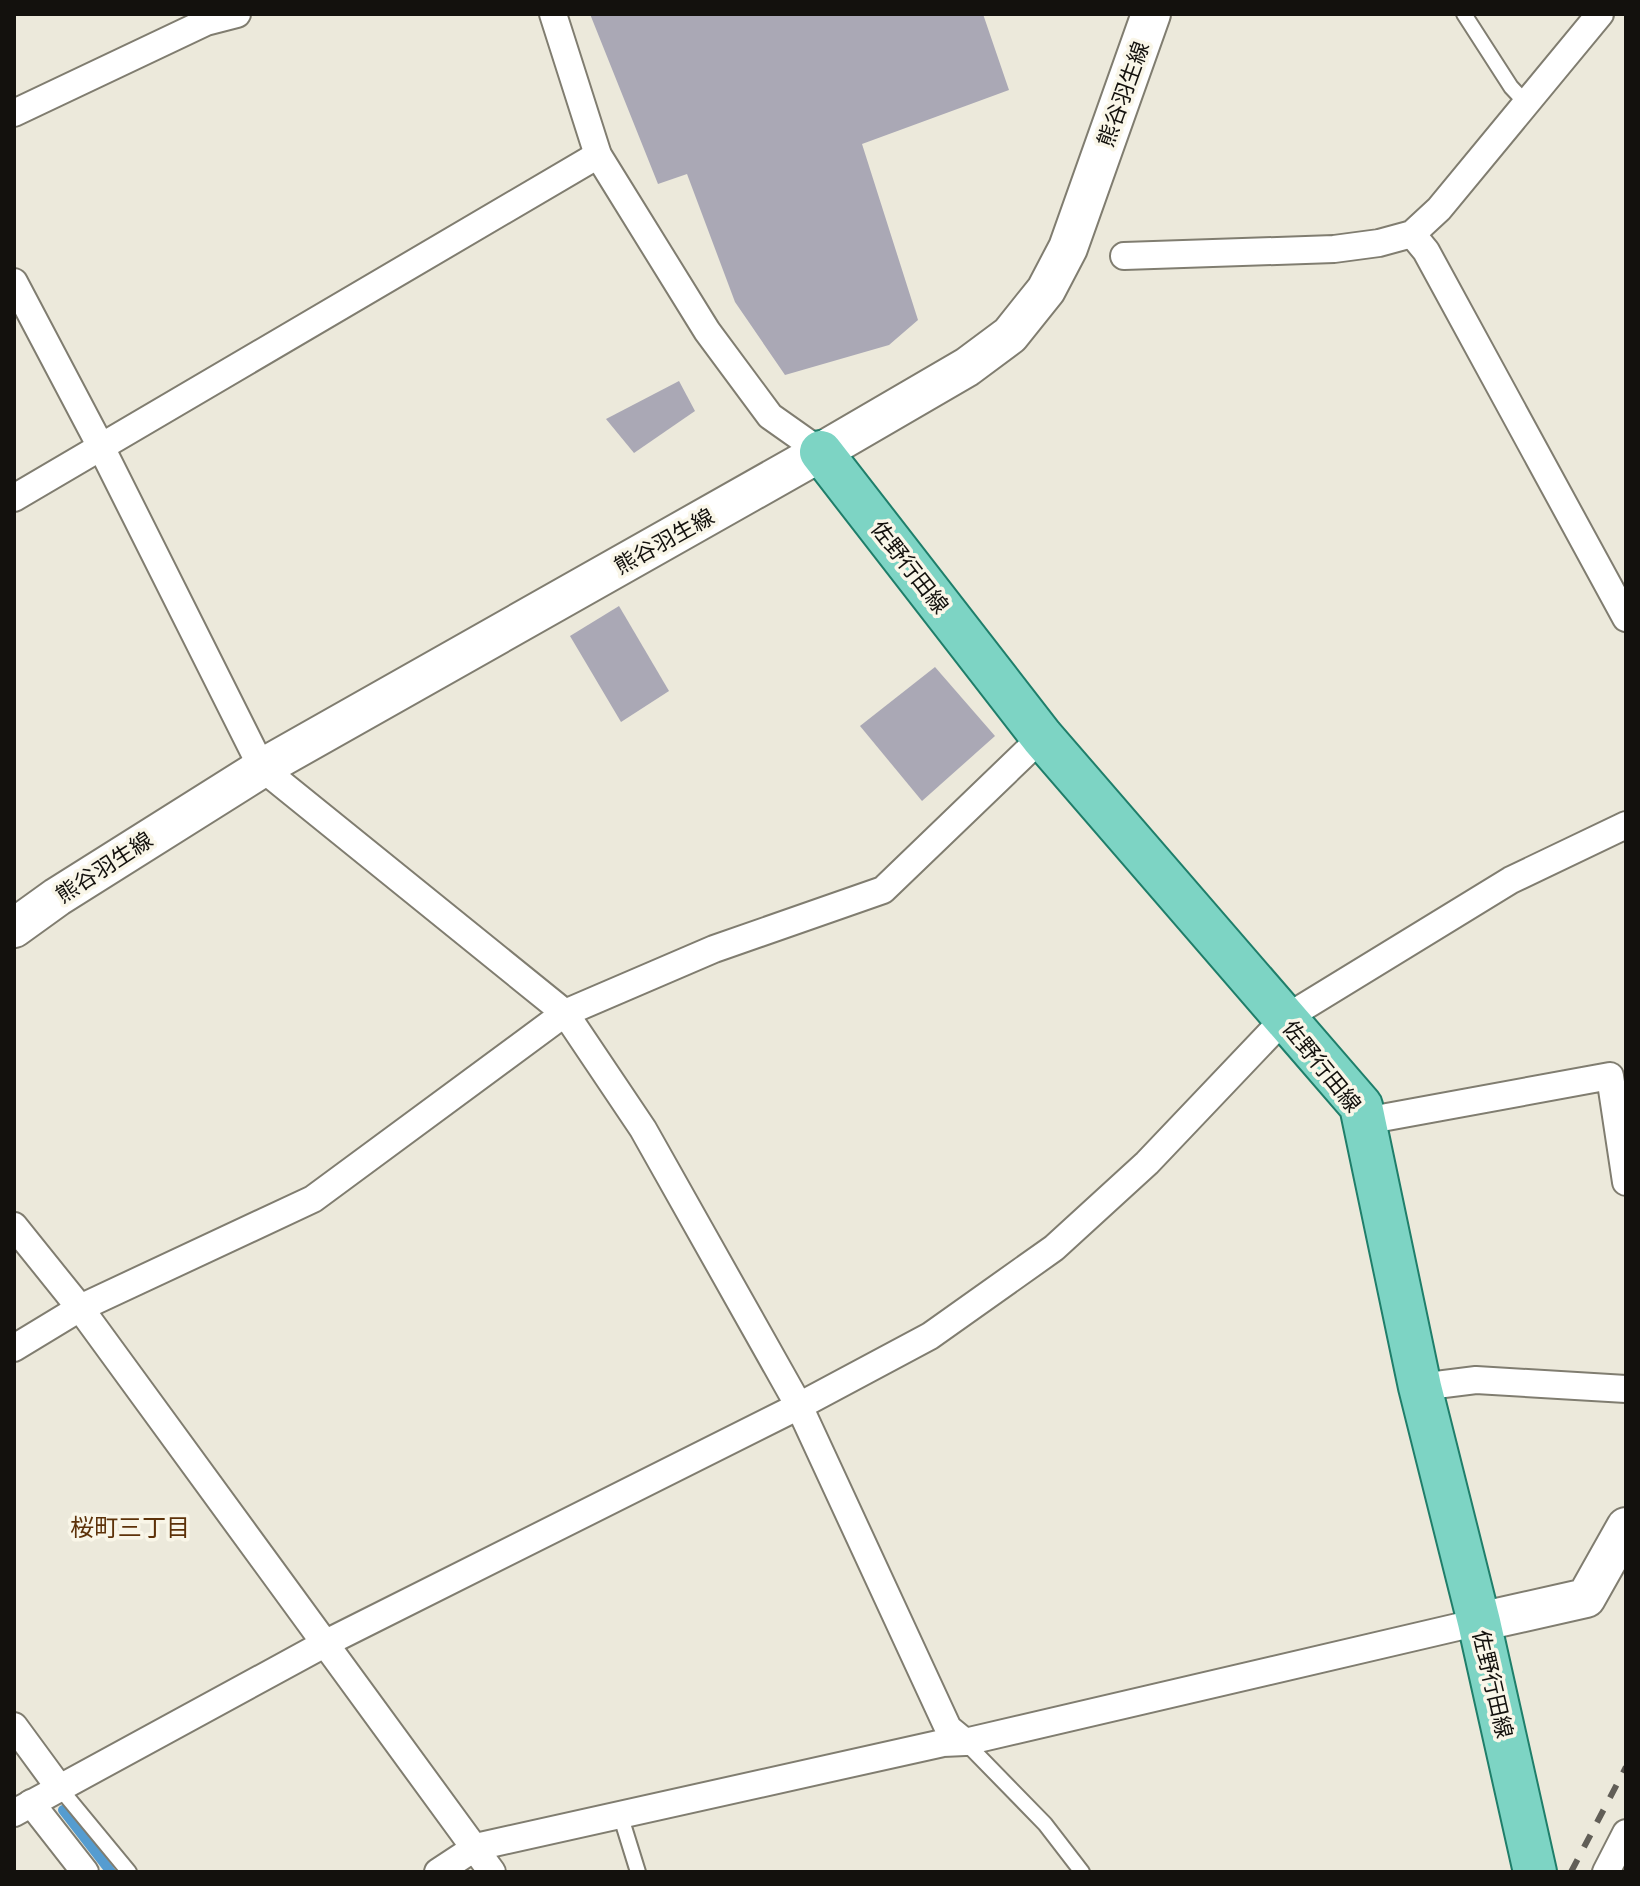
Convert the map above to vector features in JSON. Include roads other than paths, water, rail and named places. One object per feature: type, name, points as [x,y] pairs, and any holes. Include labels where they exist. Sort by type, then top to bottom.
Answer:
[{"type":"main road","name":"熊谷羽生線","points":[[14,928],[57,897],[262,768],[821,452],[967,367],[1010,335],[1046,290],[1068,248],[1151,14]]},
{"type":"main road","name":"佐野行田線","points":[[821,452],[1042,737],[1361,1106],[1420,1387],[1479,1622],[1535,1872]]},
{"type":"main road","points":[[1479,1622],[1586,1598],[1626,1527]]},
{"type":"street","points":[[14,113],[206,22],[237,14]]},
{"type":"street","points":[[553,14],[598,155],[707,331],[770,416],[821,452]]},
{"type":"street","points":[[1124,256],[1334,249],[1379,243],[1412,234],[1439,209],[1600,14]]},
{"type":"street","points":[[14,498],[598,155]]},
{"type":"street","points":[[1412,234],[1426,251],[1626,618]]},
{"type":"street","points":[[14,282],[101,447],[262,768],[565,1013],[643,1129],[799,1406],[948,1728],[965,1742]]},
{"type":"street","points":[[14,1348],[80,1308],[313,1199],[565,1013],[714,949],[883,890],[1042,737]]},
{"type":"street","points":[[85,1872],[23,1808],[58,1786],[326,1643],[799,1406],[930,1336],[1054,1248],[1147,1163],[1284,1019],[1511,880],[1626,825]]},
{"type":"street","points":[[1365,1121],[1618,1073],[1626,1182]]},
{"type":"street","points":[[14,1226],[80,1308],[492,1872]]},
{"type":"street","points":[[1420,1387],[1476,1380],[1626,1389]]},
{"type":"street","points":[[438,1872],[476,1847],[943,1743],[965,1742],[1479,1622]]},
{"type":"street","points":[[14,1726],[58,1786]]},
{"type":"street","points":[[1606,1872],[1626,1833]]},
{"type":"lane","points":[[1464,14],[1511,87],[1526,103]]},
{"type":"lane","points":[[965,1742],[1045,1824],[1082,1872]]},
{"type":"lane","points":[[58,1786],[129,1872]]},
{"type":"lane","points":[[620,1814],[638,1872]]},
{"type":"waterway","points":[[63,1810],[111,1872]]},
{"type":"railway","points":[[1571,1872],[1626,1767]]},
{"type":"district","name":"桜町三丁目","points":[[130,1528]]}]
